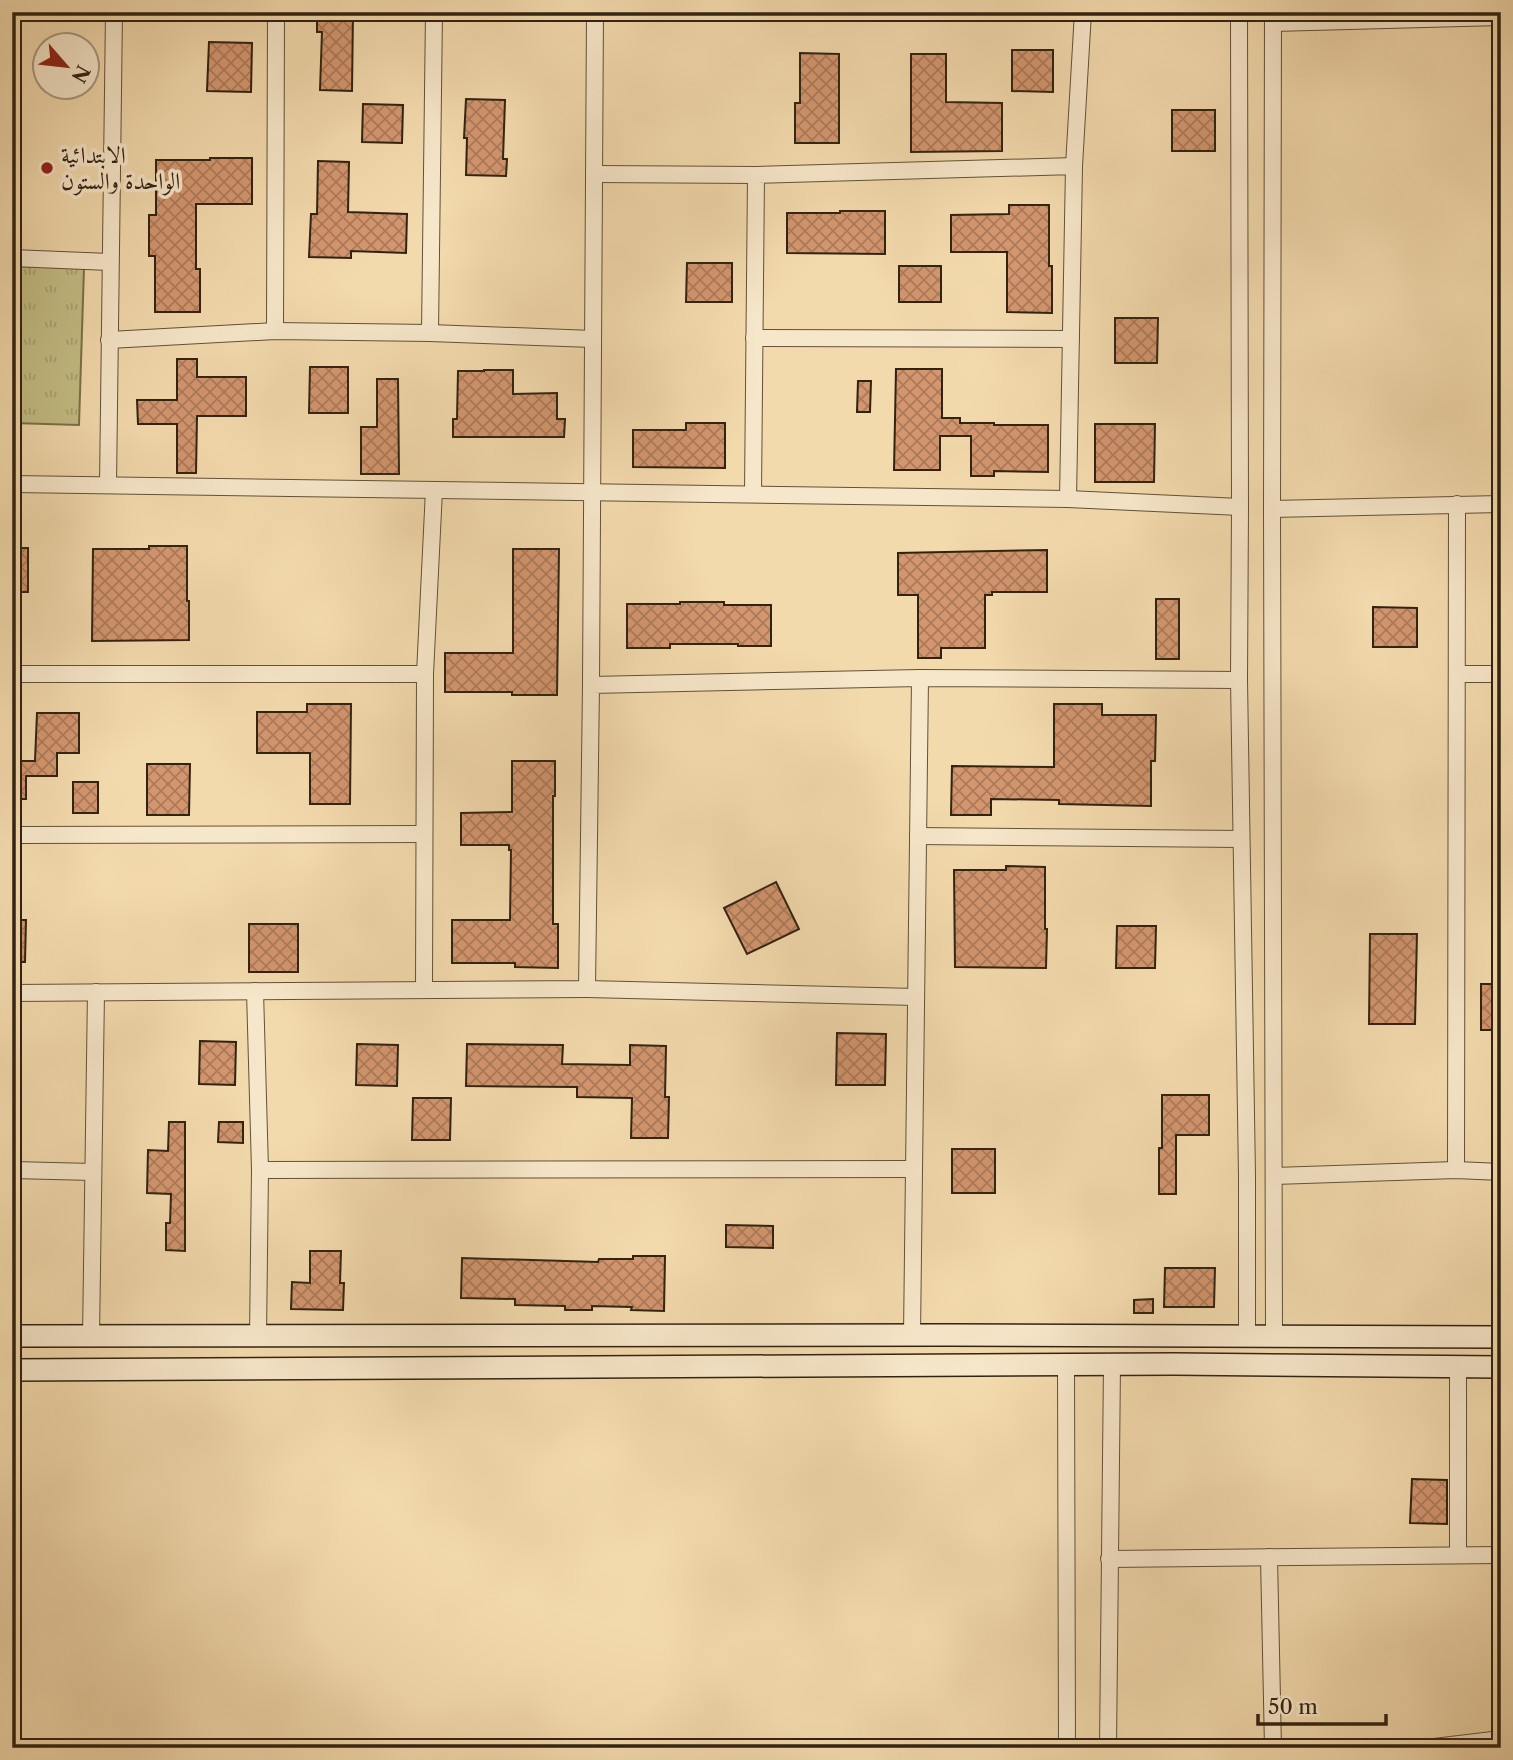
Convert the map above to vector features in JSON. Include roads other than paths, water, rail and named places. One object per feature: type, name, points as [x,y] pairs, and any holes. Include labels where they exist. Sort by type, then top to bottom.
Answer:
[{"type":"street","points":[[108,485],[114,12]]},
{"type":"street","points":[[275,331],[276,12]]},
{"type":"street","points":[[430,333],[434,12]]},
{"type":"street","points":[[587,989],[592,685],[595,12]]},
{"type":"street","points":[[1068,499],[1074,166],[1083,12]]},
{"type":"street","points":[[1239,12],[1239,680],[1247,1336]]},
{"type":"street","points":[[1274,1336],[1273,18],[1501,17]]},
{"type":"street","points":[[594,174],[756,175],[1074,166]]},
{"type":"street","points":[[753,494],[756,175]]},
{"type":"street","points":[[12,258],[110,262]]},
{"type":"street","points":[[109,340],[275,331],[593,339]]},
{"type":"street","points":[[754,338],[1071,339]]},
{"type":"street","points":[[12,484],[1068,499],[1240,507]]},
{"type":"street","points":[[424,990],[425,674],[434,490]]},
{"type":"street","points":[[1456,1170],[1457,504]]},
{"type":"street","points":[[1272,509],[1501,504]]},
{"type":"street","points":[[12,674],[425,674]]},
{"type":"street","points":[[1457,674],[1501,674]]},
{"type":"street","points":[[592,685],[920,678],[1239,680]]},
{"type":"street","points":[[912,1335],[920,678]]},
{"type":"street","points":[[12,835],[424,834]]},
{"type":"street","points":[[918,836],[1241,839]]},
{"type":"street","points":[[12,993],[587,989],[916,997]]},
{"type":"street","points":[[256,991],[260,1170],[258,1337]]},
{"type":"street","points":[[91,1337],[96,992]]},
{"type":"street","points":[[260,1170],[914,1169]]},
{"type":"street","points":[[12,1170],[93,1172]]},
{"type":"street","points":[[1274,1176],[1456,1170],[1501,1172]]},
{"type":"street","points":[[12,1336],[1501,1337]]},
{"type":"street","points":[[1108,1748],[1112,1364]]},
{"type":"street","points":[[12,1370],[1112,1364],[1501,1367]]},
{"type":"street","points":[[1066,1365],[1067,1748]]},
{"type":"street","points":[[1458,1366],[1458,1555]]},
{"type":"street","points":[[1109,1559],[1501,1555]]},
{"type":"street","points":[[1269,1558],[1273,1748]]},
{"type":"street","points":[[1426,1748],[1501,1738]]},
{"type":"place","name":"الابتدائية الواحدة والستون","points":[[47,168]]}]
